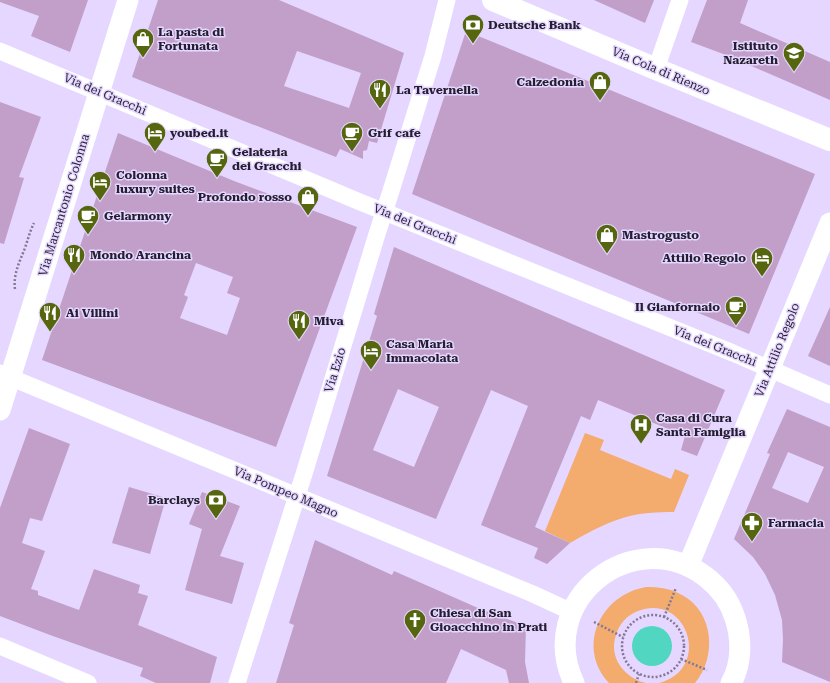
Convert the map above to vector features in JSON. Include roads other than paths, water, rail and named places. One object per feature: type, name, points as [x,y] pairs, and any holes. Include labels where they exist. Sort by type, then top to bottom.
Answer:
[{"type":"main road","name":"Via Cola di Rienzo","points":[[493,0],[830,140]]},
{"type":"street","name":"Via Marcantonio Colonna","points":[[0,410],[5,375],[100,91],[128,0]]},
{"type":"street","name":"Via Ezio","points":[[237,683],[433,56],[447,0]]},
{"type":"street","points":[[656,69],[680,0]]},
{"type":"street","name":"Via dei Gracchi","points":[[0,50],[384,212],[769,368],[830,395]]},
{"type":"street","name":"Via Attilio Regolo","points":[[688,566],[830,223]]},
{"type":"street","name":"Via Pompeo Magno","points":[[5,375],[533,594],[572,612]]},
{"type":"street","points":[[574,683],[568,667],[565,646],[568,624],[572,612],[580,597],[591,583],[601,575],[622,564],[633,560],[657,558],[674,561],[701,573],[717,587],[727,600],[734,614],[740,646],[737,681]]},
{"type":"street","points":[[0,646],[88,683]]},
{"type":"place","name":"Deutsche Bank","points":[[473,44]]},
{"type":"place","name":"La pasta di Fortunata","points":[[143,58]]},
{"type":"place","name":"Istituto Nazareth","points":[[794,72]]},
{"type":"place","name":"Calzedonia","points":[[600,102]]},
{"type":"place","name":"La Tavernella","points":[[380,110]]},
{"type":"place","name":"youbed.it","points":[[155,152]]},
{"type":"place","name":"Grif cafe","points":[[352,152]]},
{"type":"place","name":"Gelateria dei Gracchi","points":[[217,178]]},
{"type":"place","name":"Colonna luxury suites","points":[[100,202]]},
{"type":"place","name":"Profondo rosso","points":[[308,216]]},
{"type":"place","name":"Gelarmony","points":[[88,236]]},
{"type":"place","name":"Mastrogusto","points":[[607,254]]},
{"type":"place","name":"Mondo Arancina","points":[[74,274]]},
{"type":"place","name":"Attilio Regolo","points":[[762,278]]},
{"type":"place","name":"Il Gianfornaio","points":[[736,326]]},
{"type":"place","name":"Ai Villini","points":[[50,332]]},
{"type":"place","name":"Miva","points":[[299,340]]},
{"type":"place","name":"Casa Maria Immacolata","points":[[371,370]]},
{"type":"place","name":"Casa di Cura Santa Famiglia","points":[[641,444]]},
{"type":"place","name":"Barclays","points":[[216,520]]},
{"type":"place","name":"Farmacia","points":[[752,542]]},
{"type":"place","name":"Chiesa di San Gioacchino in Prati","points":[[415,640]]}]
